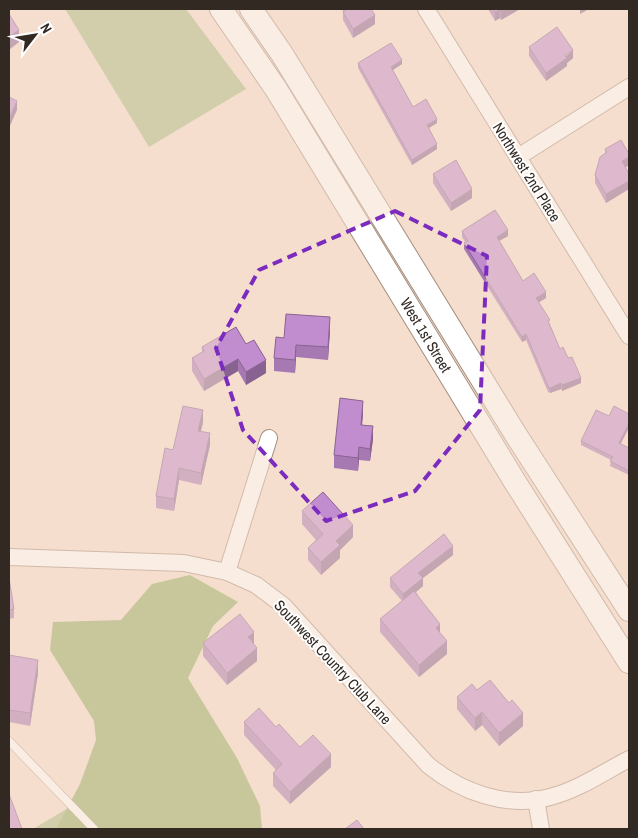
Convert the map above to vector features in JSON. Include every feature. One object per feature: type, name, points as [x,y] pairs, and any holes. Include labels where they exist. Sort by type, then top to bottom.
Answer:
[{"type":"main road","name":"West 1st Street","points":[[221,9],[276,89],[516,482],[629,662]]},
{"type":"main road","name":"West 1st Street","points":[[251,9],[282,54],[516,435],[629,610]]},
{"type":"street","name":"Northwest 2nd Place","points":[[426,9],[629,336]]},
{"type":"street","points":[[518,157],[629,86]]},
{"type":"street","points":[[227,572],[268,438]]},
{"type":"street","name":"Southwest Country Club Lane","points":[[9,557],[184,563],[227,572],[256,585],[284,606],[428,765],[446,780],[476,793],[500,800],[550,798],[573,789],[629,759]]},
{"type":"street","points":[[536,799],[541,829]]},
{"type":"lane","points":[[9,741],[94,829]]},
{"type":"highlighted area","points":[[395,211],[487,256],[480,410],[415,491],[326,521],[243,430],[216,348],[259,270]]},
{"type":"green space","points":[[65,9],[186,9],[246,89],[149,147]]},
{"type":"green space","points":[[190,575],[238,602],[213,626],[188,678],[237,758],[260,806],[262,829],[56,829],[80,784],[96,740],[94,721],[50,650],[53,622],[121,620],[152,584]]},
{"type":"green space","points":[[80,801],[97,829],[33,829]]},
{"type":"building","points":[[347,9],[371,9],[375,15],[353,29],[343,12]]},
{"type":"building","points":[[493,9],[505,9],[495,12]]},
{"type":"building","points":[[9,14],[19,30],[9,37]]},
{"type":"building","points":[[557,27],[573,50],[565,55],[567,58],[546,73],[529,47]]},
{"type":"building","points":[[391,43],[402,60],[391,67],[413,107],[426,99],[437,119],[427,125],[437,144],[412,160],[358,63]]},
{"type":"building","points":[[9,97],[17,101],[9,119]]},
{"type":"building","points":[[621,140],[629,154],[629,157],[622,161],[629,174],[629,181],[606,194],[595,175],[600,157],[607,152],[605,149]]},
{"type":"building","points":[[456,160],[472,189],[451,203],[433,174]]},
{"type":"building","points":[[495,210],[508,230],[497,237],[523,281],[534,273],[546,292],[536,298],[550,320],[548,321],[560,349],[563,347],[568,358],[572,357],[581,378],[550,388],[548,386],[526,334],[522,337],[464,243],[468,241],[462,231]]},
{"type":"building","points":[[286,314],[330,317],[328,347],[296,345],[295,360],[274,358],[276,337],[284,338]]},
{"type":"building","points":[[236,327],[246,344],[254,340],[266,360],[246,372],[238,359],[204,379],[192,358],[204,351],[202,347]]},
{"type":"building","points":[[340,398],[363,401],[361,425],[373,426],[370,449],[359,447],[358,458],[334,455]]},
{"type":"building","points":[[183,406],[203,410],[198,431],[210,433],[201,473],[179,468],[174,499],[156,496],[165,448],[173,450]]},
{"type":"building","points":[[614,406],[629,414],[629,423],[619,443],[629,448],[629,471],[610,461],[613,457],[581,441],[596,410],[609,416]]},
{"type":"building","points":[[323,492],[353,525],[336,541],[340,545],[321,562],[308,548],[323,534],[302,511]]},
{"type":"building","points":[[444,534],[453,546],[418,573],[423,578],[403,594],[390,578]]},
{"type":"building","points":[[9,578],[14,609],[9,610]]},
{"type":"building","points":[[414,591],[440,624],[436,628],[447,641],[419,665],[380,619]]},
{"type":"building","points":[[240,614],[254,632],[248,637],[257,648],[227,673],[203,643]]},
{"type":"building","points":[[9,655],[38,660],[30,713],[9,710]]},
{"type":"building","points":[[490,680],[509,703],[512,700],[523,713],[499,733],[482,712],[475,718],[457,697],[472,684],[477,690]]},
{"type":"building","points":[[259,708],[276,727],[279,724],[300,747],[313,735],[331,754],[290,792],[273,773],[282,764],[244,722]]},
{"type":"building","points":[[9,794],[22,829],[9,829]]},
{"type":"building","points":[[357,820],[364,829],[345,829]]}]
